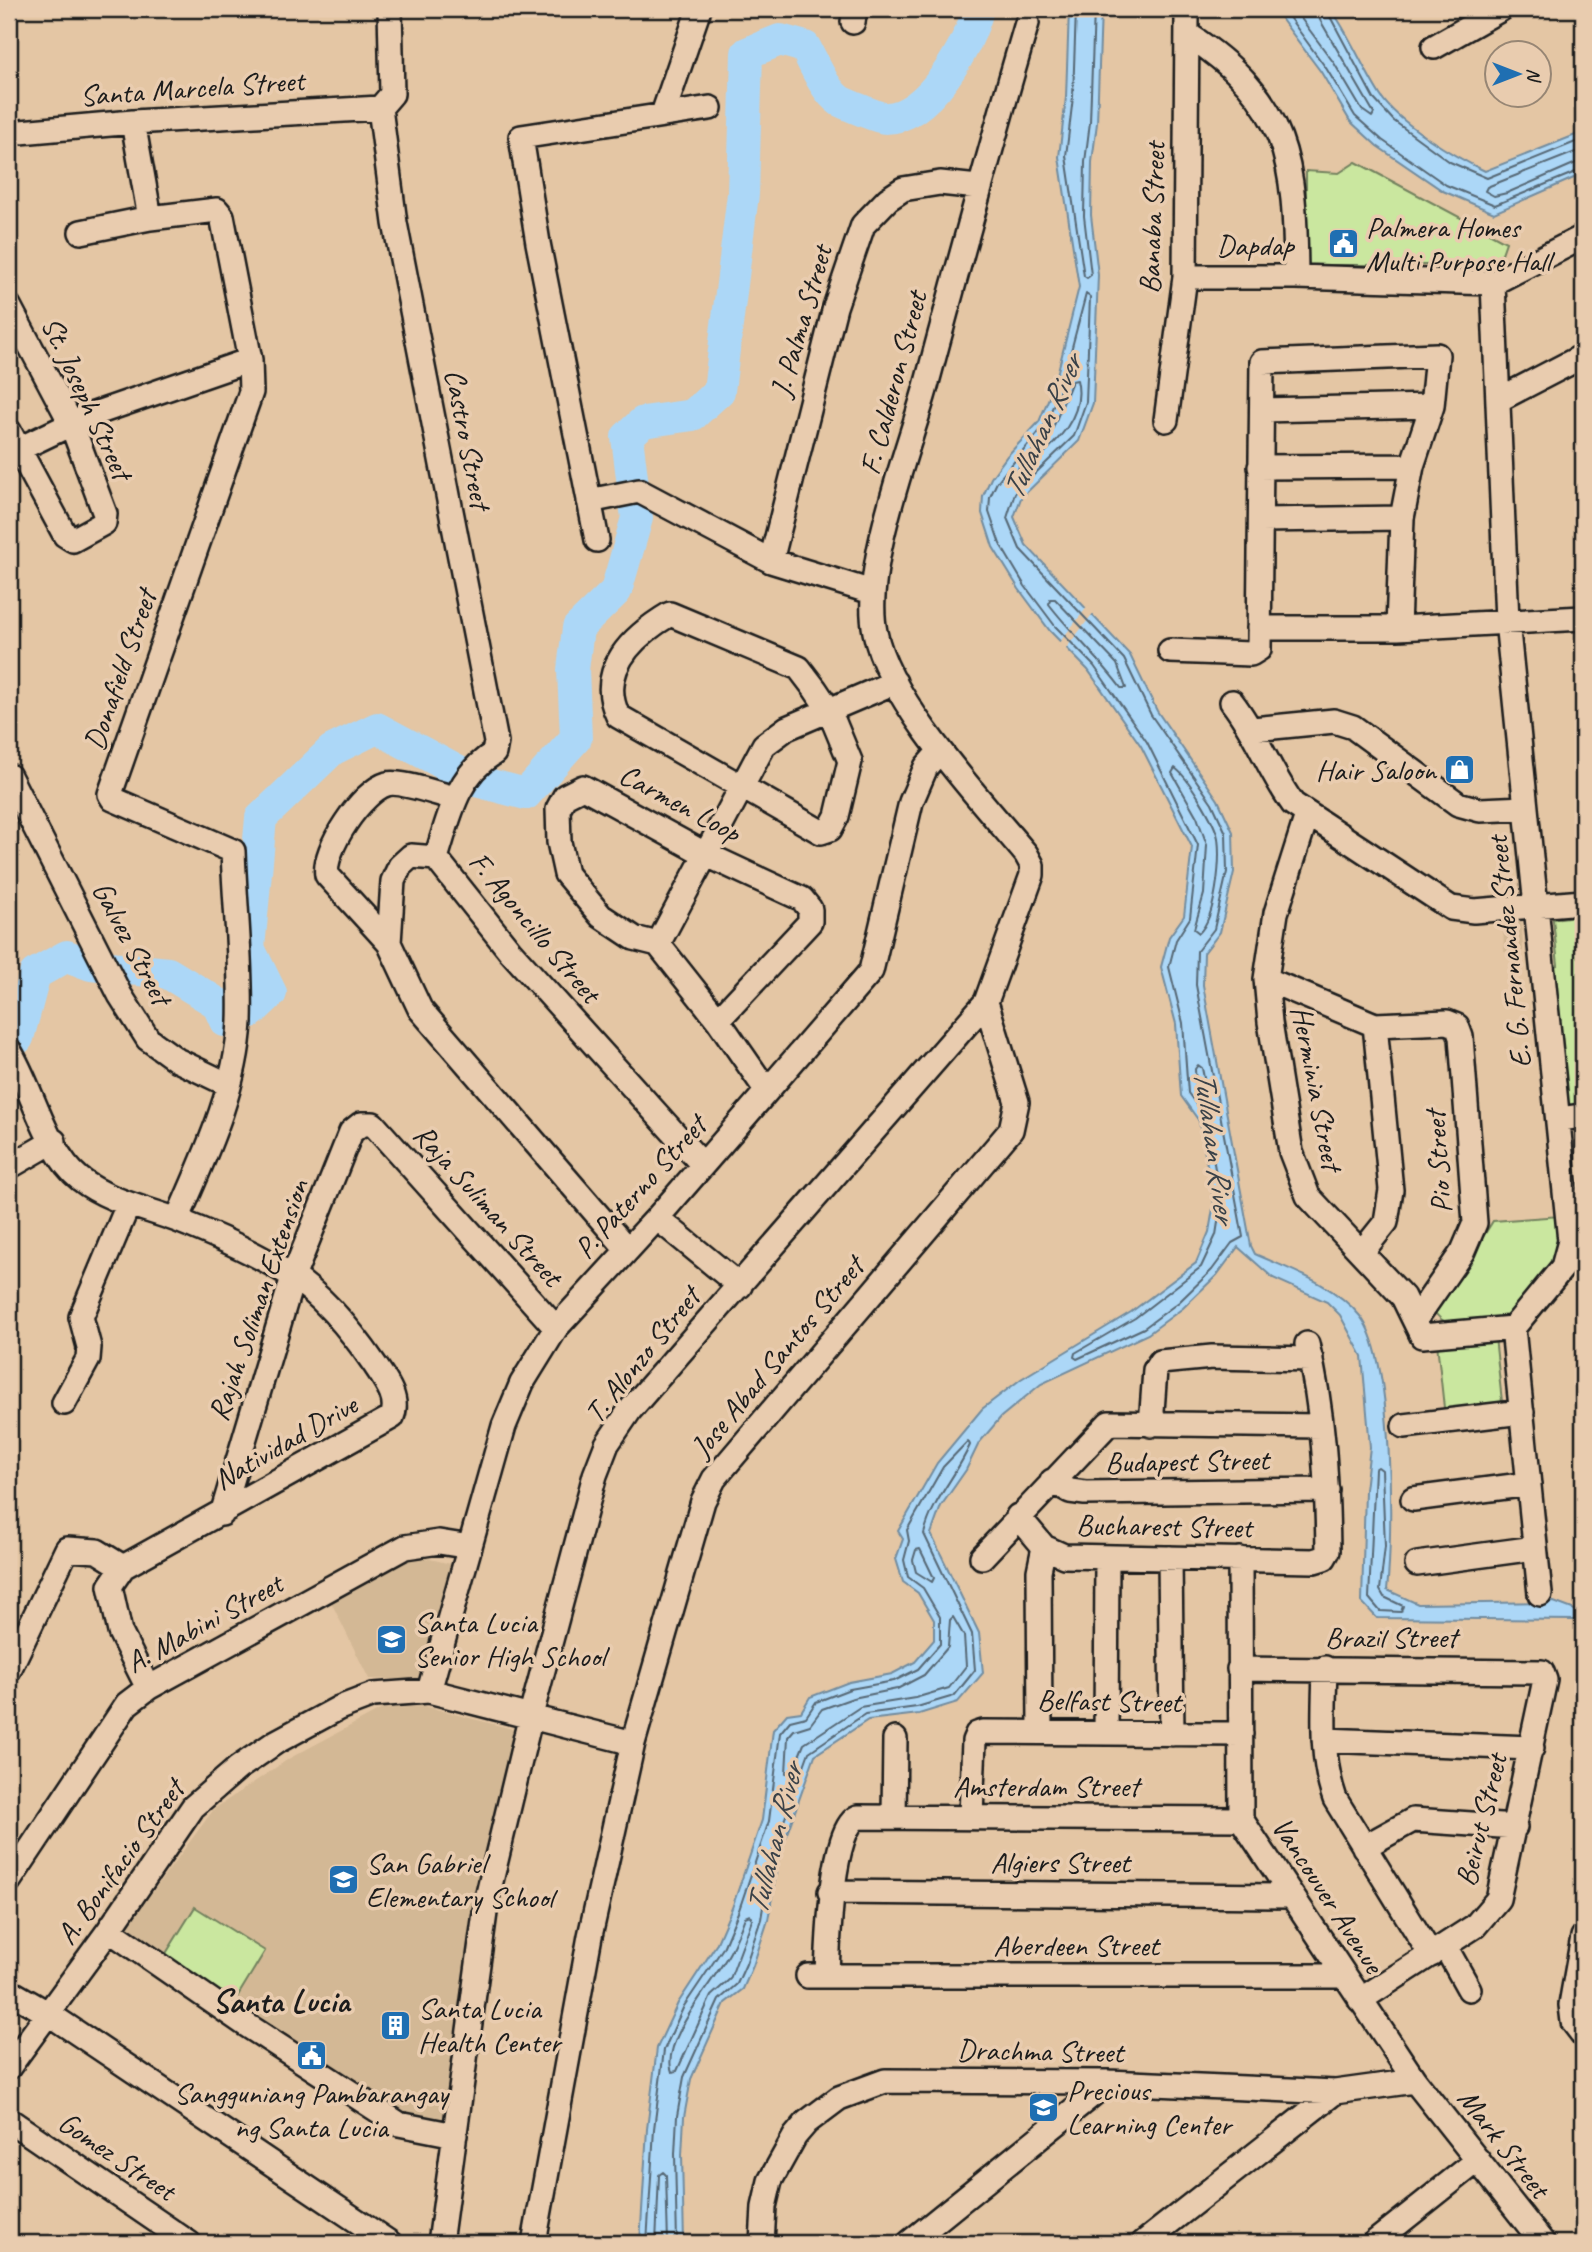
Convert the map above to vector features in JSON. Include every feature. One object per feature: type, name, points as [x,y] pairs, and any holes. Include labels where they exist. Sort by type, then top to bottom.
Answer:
[{"type":"street","points":[[380,108],[392,94],[390,9]]},
{"type":"street","points":[[663,114],[699,9]]},
{"type":"street","points":[[1434,47],[1501,9]]},
{"type":"street","name":"F. Calderon Street","points":[[940,751],[895,682],[875,633],[872,592],[890,510],[978,187],[1027,23]]},
{"type":"street","name":"Banaba Street","points":[[1166,420],[1185,277],[1187,26],[1251,85],[1283,145],[1296,200],[1296,277]]},
{"type":"street","name":"Santa Marcela Street","points":[[9,133],[133,122],[380,108]]},
{"type":"street","name":"Castro Street","points":[[380,108],[395,223],[496,742],[494,753],[463,784]]},
{"type":"street","points":[[597,540],[538,243],[521,137],[710,108]]},
{"type":"street","points":[[81,232],[150,218],[133,122]]},
{"type":"street","name":"J. Palma Street","points":[[771,561],[835,307],[863,225],[883,204],[903,189],[940,183],[978,187]]},
{"type":"street","name":"Donafield Street","points":[[150,218],[217,210],[222,216],[250,360],[251,392],[110,794],[113,799],[233,851],[239,1014],[229,1085]]},
{"type":"street","points":[[1493,283],[1583,237]]},
{"type":"street","name":"Dapdap","points":[[1185,277],[1296,277],[1493,283]]},
{"type":"street","name":"E. G. Fernandez Street","points":[[1493,283],[1500,399],[1507,621],[1534,906],[1559,1119],[1570,1250],[1563,1267],[1513,1328]]},
{"type":"street","name":"St. Joseph Street","points":[[9,306],[71,423],[106,519],[104,523],[73,540],[63,531],[14,440]]},
{"type":"street","points":[[1170,651],[1254,653],[1259,649],[1262,362],[1437,355],[1432,406],[1412,466],[1402,518],[1398,628]]},
{"type":"street","points":[[1500,399],[1583,356]]},
{"type":"street","points":[[14,440],[71,423],[250,360]]},
{"type":"street","points":[[1262,410],[1432,406]]},
{"type":"street","points":[[1260,467],[1412,466]]},
{"type":"street","points":[[589,501],[633,491],[771,561],[872,592]]},
{"type":"street","points":[[1261,520],[1402,518]]},
{"type":"street","name":"Carmen Loop","points":[[670,614],[799,668],[829,710],[850,761],[837,816],[830,829],[821,832],[618,716],[609,697],[617,661],[643,630],[670,614]]},
{"type":"street","points":[[1259,628],[1398,628],[1583,618]]},
{"type":"street","points":[[767,1091],[718,1020],[658,944],[764,745],[787,728],[895,682]]},
{"type":"street","points":[[1232,702],[1253,729],[1293,804],[1451,908],[1474,911],[1583,902]]},
{"type":"street","points":[[1253,729],[1334,721],[1353,727],[1458,804],[1480,810],[1525,808]]},
{"type":"street","name":"T. Alonzo Street","points":[[440,2243],[487,1898],[531,1715],[595,1475],[607,1444],[630,1410],[986,1002],[1031,875],[1031,865],[940,751]]},
{"type":"street","name":"P. Paterno Street","points":[[429,1691],[504,1426],[522,1383],[556,1328],[657,1218],[871,971],[911,802],[926,767],[940,751]]},
{"type":"street","name":"Galvez Street","points":[[9,776],[120,995],[148,1039],[177,1060],[229,1085]]},
{"type":"street","points":[[436,858],[463,784],[389,782],[378,788],[362,804],[332,844],[325,863],[327,875],[388,943],[420,1009],[442,1038],[627,1249]]},
{"type":"street","name":"Carmen Loop","points":[[658,944],[634,938],[601,916],[566,874],[559,842],[558,809],[565,796],[583,788],[705,854],[802,899],[810,909],[810,922],[718,1020]]},
{"type":"street","name":"Herminia Street","points":[[1307,815],[1276,913],[1266,979],[1270,1022],[1291,1152],[1300,1182],[1315,1206],[1404,1297],[1419,1328]]},
{"type":"street","name":"F. Agoncillo Street","points":[[388,943],[393,881],[400,866],[411,856],[436,858],[510,951],[702,1164]]},
{"type":"street","points":[[1266,979],[1375,1025],[1391,1190],[1386,1223],[1362,1252]]},
{"type":"street","name":"Jose Abad Santos Street","points":[[534,2243],[590,1936],[633,1743],[703,1501],[714,1479],[1011,1129],[1017,1102],[986,1002]]},
{"type":"street","name":"Pio Street","points":[[1375,1025],[1447,1022],[1457,1026],[1462,1051],[1475,1223],[1463,1251],[1419,1328]]},
{"type":"street","name":"Natividad Drive","points":[[12,1055],[64,1162],[78,1178],[128,1205],[177,1220],[293,1277],[334,1314],[363,1348],[389,1385],[395,1409],[392,1417],[123,1567]]},
{"type":"street","points":[[177,1220],[214,1134],[229,1085]]},
{"type":"street","points":[[1559,1119],[1583,1116]]},
{"type":"street","name":"Rajah Soliman Extension","points":[[222,1514],[293,1277],[351,1132],[361,1124],[373,1124]]},
{"type":"street","name":"Raja Suliman Street","points":[[373,1124],[556,1328]]},
{"type":"street","points":[[9,1167],[54,1141]]},
{"type":"street","points":[[64,1404],[88,1359],[81,1317],[128,1205]]},
{"type":"street","points":[[657,1218],[740,1286]]},
{"type":"street","points":[[1419,1328],[1513,1328],[1540,1594]]},
{"type":"street","points":[[1152,1425],[1155,1370],[1160,1362],[1309,1352],[1321,1426],[1327,1490]]},
{"type":"street","points":[[1404,1426],[1522,1412]]},
{"type":"street","points":[[982,1557],[1052,1480],[1110,1423],[1321,1426]]},
{"type":"street","name":"Budapest Street","points":[[1052,1480],[1070,1491],[1085,1493],[1327,1490]]},
{"type":"street","points":[[1413,1499],[1529,1484]]},
{"type":"street","name":"Bucharest Street","points":[[1018,1516],[1044,1547],[1064,1556],[1314,1561],[1324,1558],[1328,1551],[1327,1490]]},
{"type":"street","name":"A. Mabini Street","points":[[9,1881],[127,1703],[148,1688],[405,1547],[439,1542],[470,1547]]},
{"type":"street","points":[[1040,1732],[1039,1571],[1044,1547]]},
{"type":"street","points":[[1417,1564],[1535,1548]]},
{"type":"street","points":[[9,1670],[66,1549],[97,1552],[123,1567],[110,1586],[120,1632],[148,1688]]},
{"type":"street","points":[[1106,1733],[1107,1558]]},
{"type":"street","points":[[1170,1558],[1172,1734]]},
{"type":"street","name":"Vancouver Avenue","points":[[1240,1559],[1241,1819],[1289,1896],[1415,2081]]},
{"type":"street","points":[[1325,1668],[1324,1740],[1329,1784],[1335,1799],[1364,1847],[1438,1951],[1469,1989]]},
{"type":"street","name":"Brazil Street","points":[[1239,1669],[1542,1672]]},
{"type":"street","name":"Beirut Street","points":[[1360,2000],[1475,1926],[1498,1899],[1532,1748],[1545,1680],[1542,1672]]},
{"type":"street","name":"A. Bonifacio Street","points":[[9,2067],[109,1930],[193,1807],[238,1768],[276,1742],[339,1708],[373,1695],[429,1691],[633,1743]]},
{"type":"street","name":"Belfast Street","points":[[971,1816],[977,1734],[1241,1734]]},
{"type":"street","points":[[894,1817],[895,1739]]},
{"type":"street","points":[[1324,1740],[1532,1748]]},
{"type":"street","name":"Amsterdam Street","points":[[830,1892],[852,1820],[971,1816],[1241,1819]]},
{"type":"street","points":[[1364,1847],[1413,1820],[1515,1827]]},
{"type":"street","name":"Algiers Street","points":[[830,1892],[1289,1896]]},
{"type":"street","name":"Aberdeen Street","points":[[830,1892],[818,1976],[1343,1976]]},
{"type":"street","points":[[109,1930],[245,2024],[399,2124],[456,2135]]},
{"type":"street","points":[[1578,2028],[1571,2005],[1580,1967],[1583,1937]]},
{"type":"street","points":[[9,1991],[49,2014],[390,2243]]},
{"type":"street","name":"Drachma Street","points":[[762,2243],[764,2207],[770,2181],[782,2154],[807,2122],[849,2092],[885,2081],[1108,2082],[1335,2092],[1415,2081]]},
{"type":"street","name":"Mark Street","points":[[1415,2081],[1543,2243]]},
{"type":"street","points":[[909,2243],[1108,2082]]},
{"type":"street","points":[[1143,2243],[1335,2092]]},
{"type":"street","name":"Gomez Street","points":[[9,2120],[189,2243]]},
{"type":"street","points":[[1374,2243],[1478,2160]]},
{"type":"shaded area","points":[[1522,922],[1523,951],[1504,952],[1503,923]]},
{"type":"shaded area","name":"Santa Lucia Senior High School","points":[[413,1555],[451,1564],[424,1679],[369,1679],[329,1598]]},
{"type":"shaded area","name":"San Gabriel Elementary School","points":[[424,1706],[516,1730],[476,1899],[445,2125],[392,2115],[123,1932],[214,1809],[290,1758],[382,1709]]},
{"type":"green space","points":[[1356,162],[1506,242],[1498,265],[1306,265],[1306,171],[1339,173]]},
{"type":"green space","points":[[1583,915],[1583,1106],[1568,1107],[1553,966],[1558,965],[1553,919]]},
{"type":"green space","points":[[1560,1216],[1564,1247],[1508,1321],[1459,1326],[1442,1320],[1435,1313],[1493,1221]]},
{"type":"green space","points":[[1495,1337],[1503,1411],[1445,1417],[1437,1343]]},
{"type":"green space","points":[[195,1907],[265,1951],[234,2002],[165,1955]]},
{"type":"water","name":"Tullahan River","points":[[1069,9],[1101,9],[1097,123],[1092,162],[1091,215],[1098,275],[1093,403],[1079,441],[1021,498],[1014,517],[1026,545],[1130,655],[1157,711],[1218,800],[1233,832],[1234,872],[1220,932],[1204,953],[1203,985],[1251,1246],[1255,1254],[1311,1279],[1338,1295],[1360,1316],[1371,1338],[1385,1407],[1388,1448],[1390,1530],[1387,1590],[1418,1604],[1554,1602],[1583,1613],[1583,1640],[1576,1620],[1377,1618],[1362,1602],[1365,1490],[1370,1447],[1362,1356],[1340,1315],[1327,1302],[1273,1278],[1238,1247],[1217,1275],[1183,1308],[1148,1334],[1041,1384],[1001,1417],[979,1443],[966,1470],[941,1506],[931,1534],[979,1633],[983,1673],[958,1702],[919,1714],[868,1720],[815,1755],[779,1856],[768,1920],[753,1966],[743,1989],[725,2003],[691,2079],[684,2117],[682,2155],[684,2243],[640,2243],[647,2129],[657,2048],[678,2003],[716,1945],[732,1908],[762,1820],[773,1730],[787,1714],[801,1712],[810,1697],[849,1682],[892,1674],[915,1662],[934,1640],[934,1620],[918,1593],[903,1582],[896,1559],[903,1539],[898,1531],[937,1463],[982,1409],[1021,1379],[1131,1312],[1196,1263],[1209,1232],[1214,1203],[1199,1121],[1181,1096],[1176,1024],[1161,967],[1169,937],[1184,916],[1192,847],[1141,746],[1088,670],[1050,631],[1019,589],[993,547],[982,513],[983,496],[991,478],[1007,456],[1039,422],[1055,383],[1079,287],[1059,157],[1066,97]]},
{"type":"water","points":[[1274,9],[1331,9],[1388,106],[1413,128],[1473,165],[1485,171],[1583,132],[1583,174],[1494,213],[1443,191],[1377,146],[1350,121],[1321,72]]},
{"type":"pier","points":[[1088,606],[1094,612],[1064,651],[1058,644]]},
{"type":"waterway","points":[[9,1046],[18,1038],[35,974],[67,956],[91,965],[168,973],[217,1003],[225,1021],[251,1012],[271,993],[249,948],[261,818],[332,750],[377,728],[476,781],[526,794],[576,738],[573,670],[578,628],[616,591],[637,518],[627,437],[643,422],[693,415],[719,391],[743,194],[747,53],[780,40],[805,47],[824,83],[840,101],[885,118],[901,115],[917,106],[945,77],[966,41],[978,9]]},
{"type":"place","name":"Palmera Homes Multi Purpose Hall","points":[[1343,244]]},
{"type":"place","name":"Hair Saloon","points":[[1459,770]]},
{"type":"place","name":"Santa Lucia Senior High School","points":[[391,1639]]},
{"type":"place","name":"San Gabriel Elementary School","points":[[343,1880]]},
{"type":"place","name":"Santa Lucia Health Center","points":[[395,2025]]},
{"type":"place","name":"Sangguniang Pambarangay ng Santa Lucia","points":[[311,2055]]},
{"type":"place","name":"Precious Learning Center","points":[[1044,2107]]},
{"type":"district","name":"Santa Lucia","points":[[281,2001]]}]
